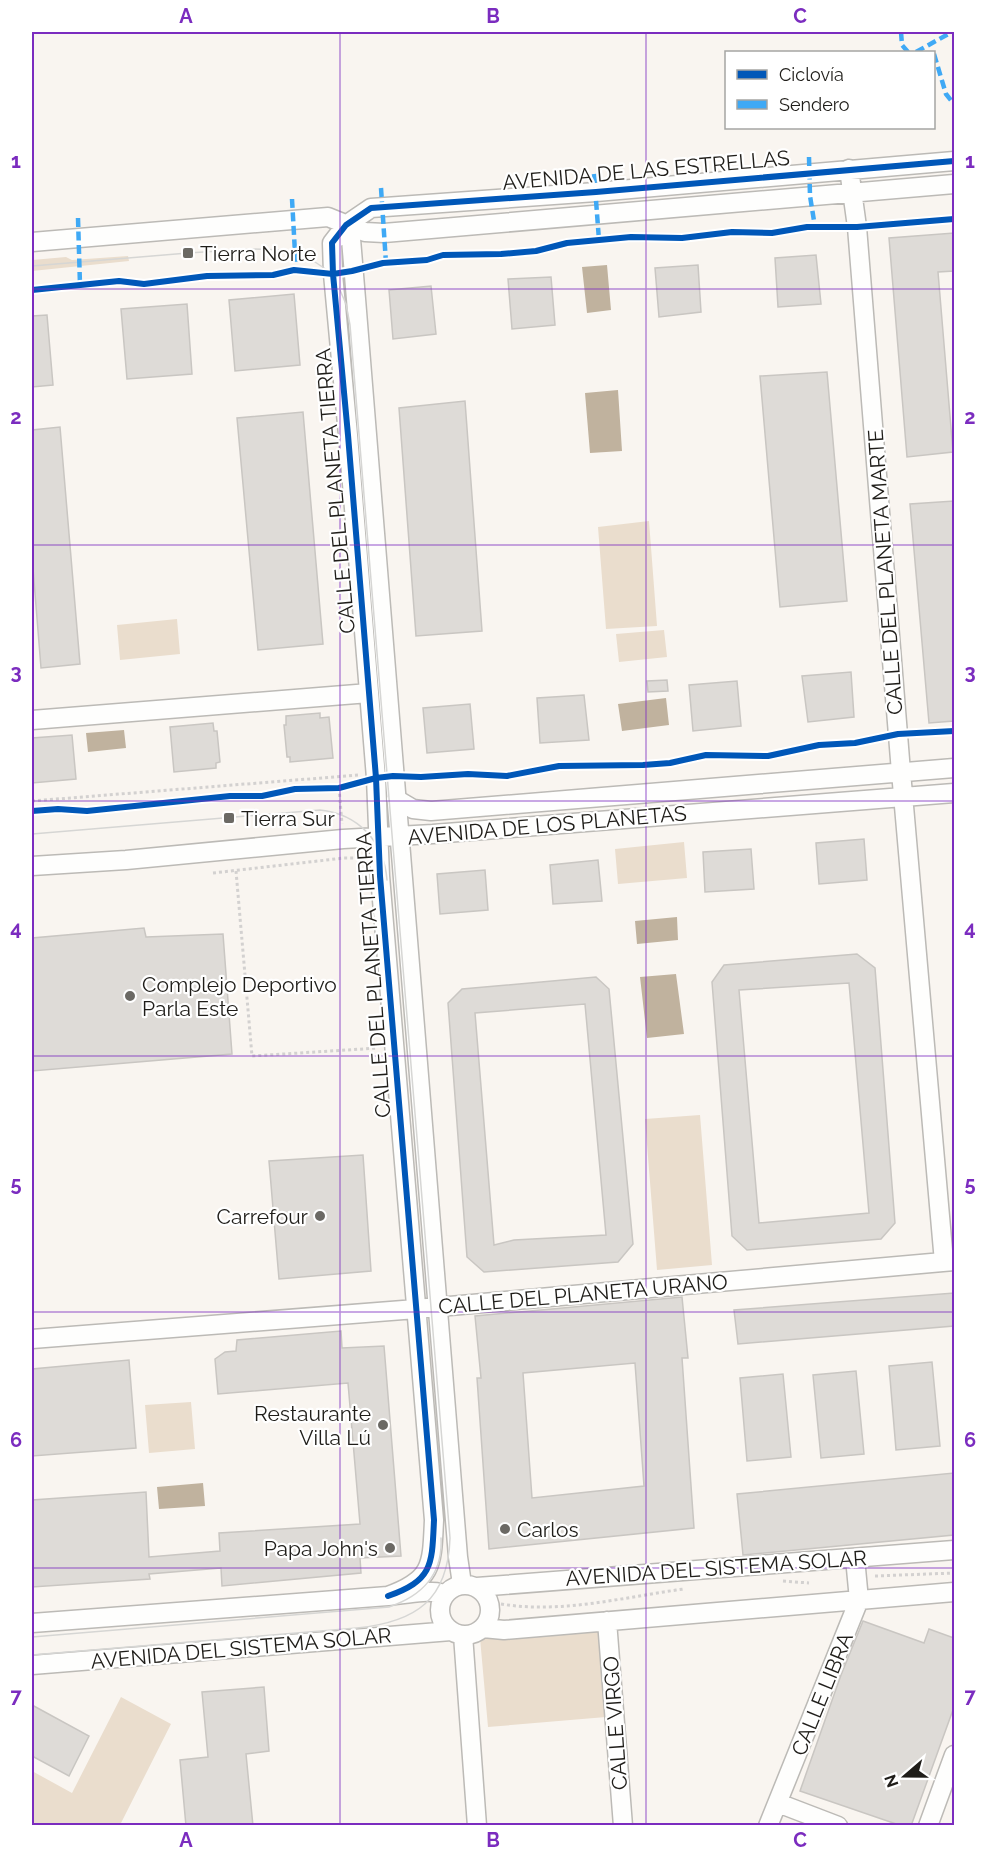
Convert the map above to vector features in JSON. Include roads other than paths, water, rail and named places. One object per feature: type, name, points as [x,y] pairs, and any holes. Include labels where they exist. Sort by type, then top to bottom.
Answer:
[{"type":"street","name":"AVENIDA DE LAS ESTRELLAS","points":[[346,225],[371,208],[596,192],[954,160]]},
{"type":"street","name":"CALLE DEL PLANETA MARTE","points":[[849,169],[870,381],[903,798],[949,1262]]},
{"type":"street","name":"AVENIDA DE LAS ESTRELLAS","points":[[32,242],[328,217],[365,232],[384,233],[954,184]]},
{"type":"street","name":"CALLE DEL PLANETA TIERRA","points":[[346,225],[332,243],[333,274],[376,778],[380,876],[434,1520],[432,1555],[422,1578],[408,1589],[388,1596]]},
{"type":"street","name":"CALLE DEL PLANETA TIERRA","points":[[346,225],[351,239],[458,1557],[470,1586]]},
{"type":"street","points":[[32,720],[369,693]]},
{"type":"street","name":"AVENIDA DE LOS PLANETAS","points":[[396,799],[413,809],[431,811],[954,768]]},
{"type":"street","name":"AVENIDA DE LOS PLANETAS","points":[[32,867],[343,839],[954,793]]},
{"type":"street","name":"CALLE DEL PLANETA URANO","points":[[32,1338],[416,1309],[949,1262]]},
{"type":"street","name":"AVENIDA DEL SISTEMA SOLAR","points":[[470,1586],[954,1550]]},
{"type":"street","name":"CALLE LIBRA","points":[[768,1826],[859,1600],[855,1558]]},
{"type":"street","points":[[470,1586],[487,1598],[490,1614],[483,1628],[470,1635],[457,1633],[441,1618],[439,1610],[445,1594],[450,1589],[470,1586]]},
{"type":"street","name":"AVENIDA DEL SISTEMA SOLAR","points":[[32,1623],[420,1592],[435,1591],[445,1594]]},
{"type":"street","name":"AVENIDA DEL SISTEMA SOLAR","points":[[483,1628],[504,1630],[954,1592]]},
{"type":"street","name":"CALLE VIRGO","points":[[607,1621],[623,1826]]},
{"type":"street","points":[[457,1633],[477,1826]]},
{"type":"street","name":"AVENIDA DEL SISTEMA SOLAR","points":[[32,1665],[457,1633]]},
{"type":"street","points":[[928,1826],[954,1755]]},
{"type":"street","points":[[778,1803],[838,1826]]},
{"type":"tram line","points":[[32,266],[188,253],[251,249],[284,250],[312,260],[333,274],[346,304],[350,325],[450,1538],[448,1559],[443,1577],[435,1592],[425,1604],[396,1620],[357,1628],[32,1655]]},
{"type":"tram line","points":[[32,834],[320,810],[346,817],[367,832],[381,853],[387,880]]},
{"type":"tram line","points":[[32,1637],[389,1607],[411,1597],[428,1582],[438,1562],[441,1538]]},
{"type":"place","name":"Tierra Norte","points":[[188,253]]},
{"type":"place","name":"Tierra Sur","points":[[229,818]]},
{"type":"place","name":"Complejo Deportivo Parla Este","points":[[130,996]]},
{"type":"place","name":"Carrefour","points":[[320,1216]]},
{"type":"place","name":"Restaurante Villa Lú","points":[[383,1425]]},
{"type":"place","name":"Carlos","points":[[505,1529]]},
{"type":"place","name":"Papa John's","points":[[390,1548]]}]
